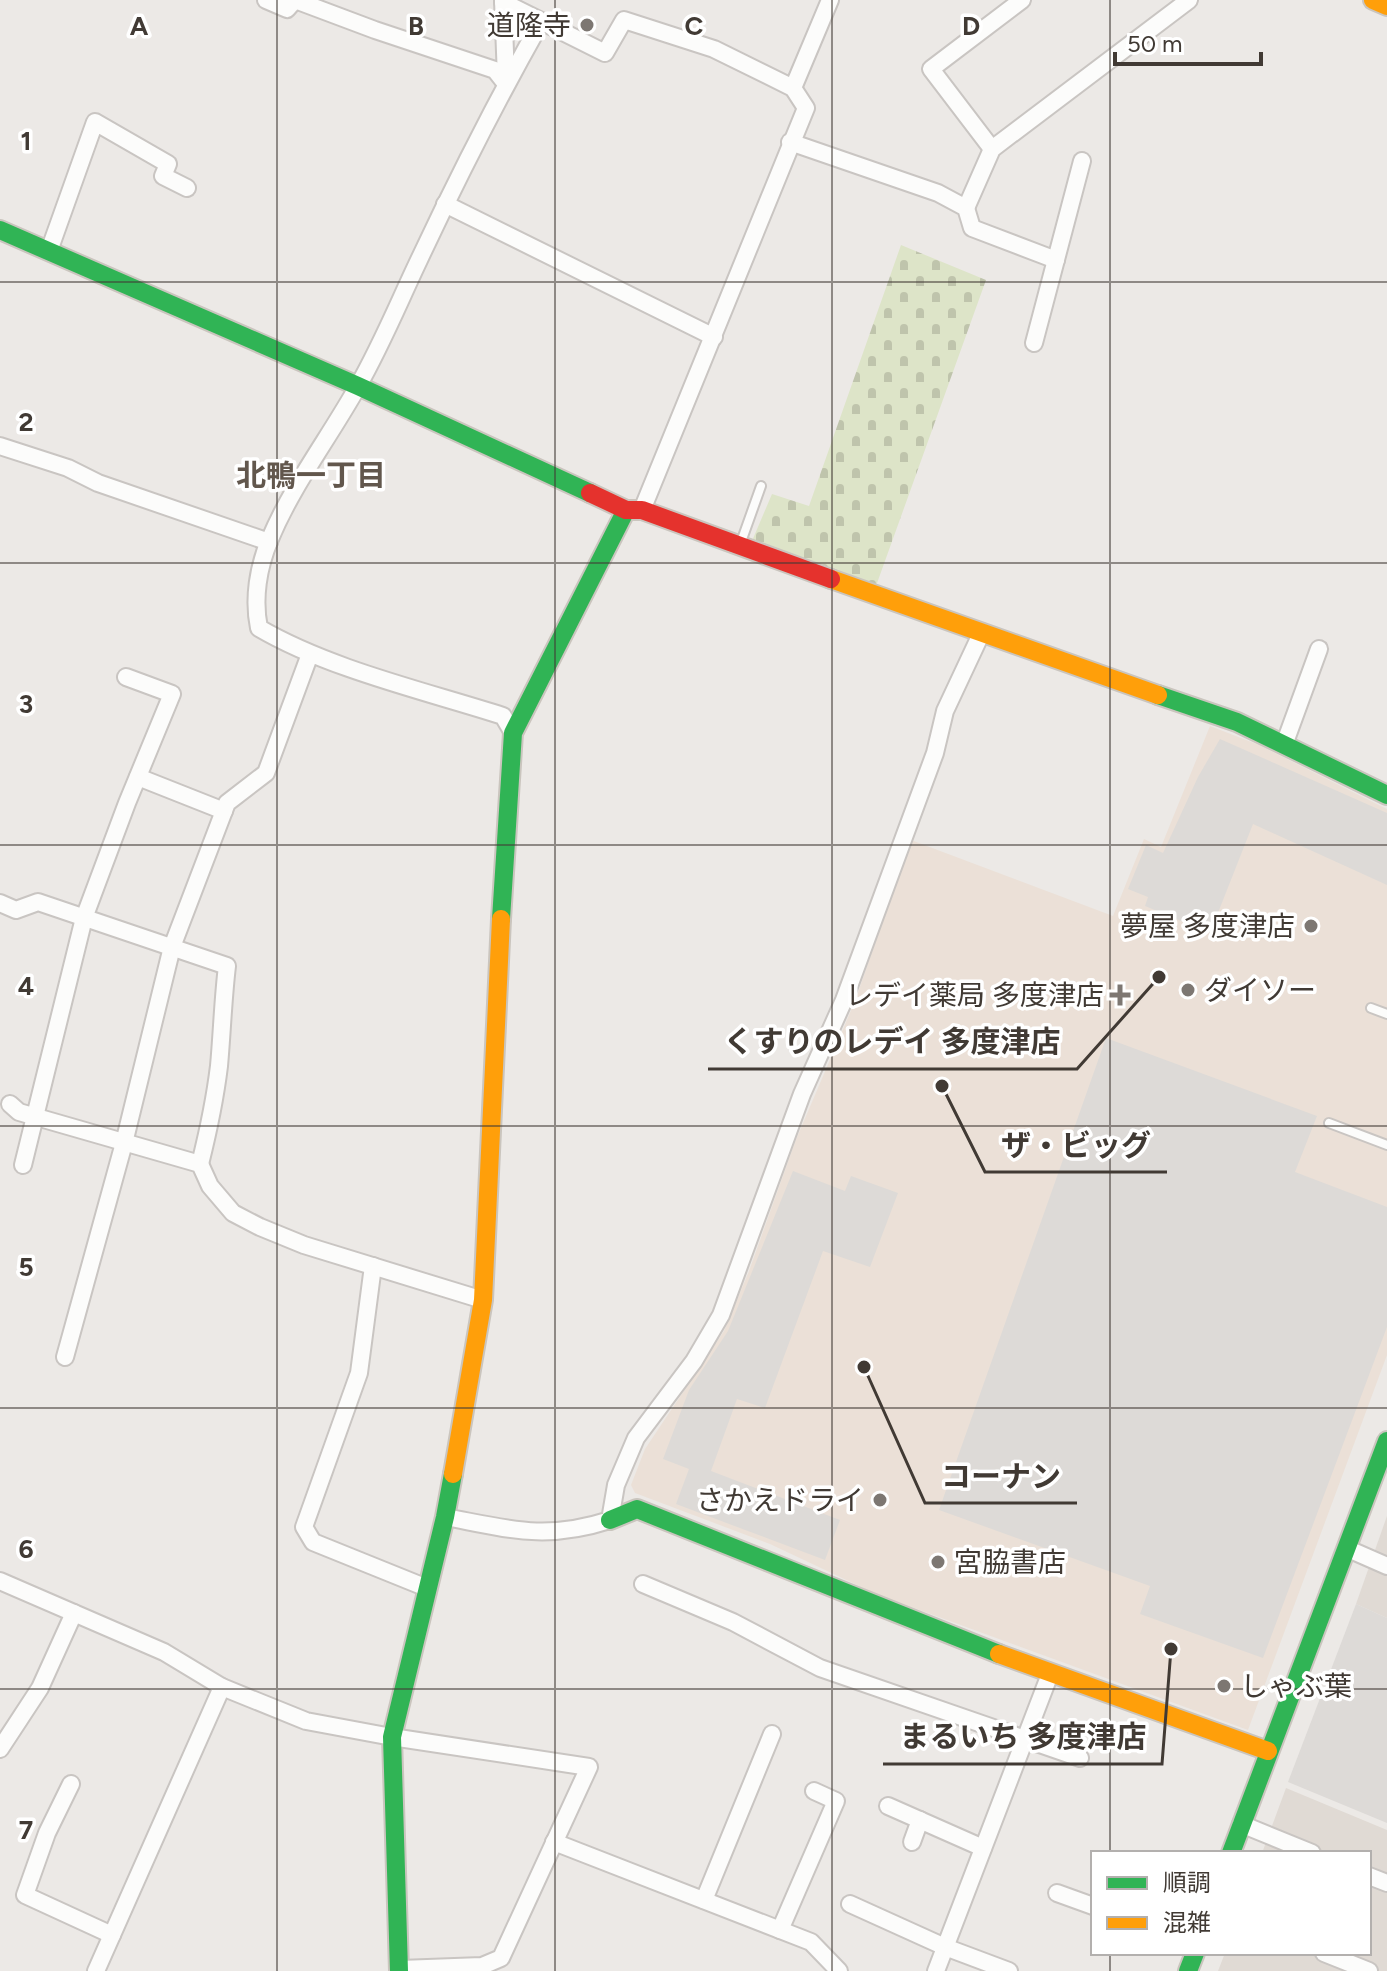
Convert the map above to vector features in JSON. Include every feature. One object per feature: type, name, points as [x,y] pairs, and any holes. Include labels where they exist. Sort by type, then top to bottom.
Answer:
[{"type":"street","points":[[266,0],[287,9],[295,0],[495,70],[506,84]]},
{"type":"street","points":[[793,88],[830,0]]},
{"type":"street","points":[[992,149],[931,69],[1022,0]]},
{"type":"street","points":[[1056,260],[972,228],[966,208],[992,149],[1189,0]]},
{"type":"street","points":[[1373,0],[1387,6]]},
{"type":"street","points":[[503,1],[506,84]]},
{"type":"street","points":[[0,1581],[164,1652],[222,1687],[306,1721],[392,1737],[589,1767],[501,1958],[482,1966],[399,1970],[392,1737],[445,1517],[483,1300],[504,845],[513,733],[634,510],[714,337],[806,108],[793,88],[714,49],[624,20],[605,53],[503,1]]},
{"type":"street","points":[[513,733],[503,716],[310,654],[259,628],[255,598],[269,542],[310,460],[358,386],[445,204],[541,22]]},
{"type":"street","points":[[49,251],[95,122],[168,164],[163,176],[187,188]]},
{"type":"street","points":[[790,142],[938,193],[966,208]]},
{"type":"street","points":[[1034,343],[1082,161]]},
{"type":"street","points":[[445,204],[714,337]]},
{"type":"street","points":[[0,230],[634,510],[1237,722],[1387,795]]},
{"type":"street","points":[[0,446],[269,542]]},
{"type":"street","points":[[610,1520],[616,1485],[636,1438],[694,1361],[721,1315],[802,1094],[849,986],[935,753],[945,711],[982,632]]},
{"type":"street","points":[[1284,745],[1319,649]]},
{"type":"street","points":[[65,1357],[124,1143],[172,947],[227,803],[266,773],[310,654]]},
{"type":"street","points":[[23,1165],[84,918],[172,694],[126,677]]},
{"type":"street","points":[[138,777],[224,811]]},
{"type":"street","points":[[0,903],[16,910],[38,902],[227,966],[219,1064],[200,1164],[210,1186],[233,1213],[260,1227],[304,1245],[483,1300]]},
{"type":"street","points":[[10,1104],[19,1112],[200,1164]]},
{"type":"street","points":[[373,1266],[359,1373],[304,1527],[313,1542],[427,1588]]},
{"type":"street","points":[[1232,1851],[1387,1441]]},
{"type":"street","points":[[445,1517],[529,1533],[555,1533],[610,1520],[637,1509],[1050,1674],[1268,1751]]},
{"type":"street","points":[[1346,1548],[1387,1566]]},
{"type":"street","points":[[643,1584],[733,1622],[820,1668],[1080,1758]]},
{"type":"street","points":[[0,1749],[40,1688],[74,1613]]},
{"type":"street","points":[[936,1971],[1050,1674]]},
{"type":"street","points":[[96,1971],[222,1687]]},
{"type":"street","points":[[704,1900],[772,1734]]},
{"type":"street","points":[[71,1784],[47,1833],[25,1895],[112,1935]]},
{"type":"street","points":[[780,1930],[836,1801],[814,1791]]},
{"type":"street","points":[[888,1806],[983,1848]]},
{"type":"street","points":[[912,1842],[920,1820]]},
{"type":"street","points":[[1241,1824],[1307,1851]]},
{"type":"street","points":[[554,1842],[811,1942],[837,1971]]},
{"type":"street","points":[[1057,1893],[1091,1905]]},
{"type":"street","points":[[850,1904],[945,1947],[1009,1971]]},
{"type":"street","points":[[1329,1955],[1369,1971]]},
{"type":"lane","points":[[740,546],[761,486]]},
{"type":"lane","points":[[1371,1008],[1387,1014]]},
{"type":"lane","points":[[1329,1123],[1387,1145]]},
{"type":"shaded area","points":[[1210,726],[1259,745],[1387,809],[1387,1355],[1248,1730],[876,1594],[770,1544],[635,1493],[631,1485],[645,1449],[724,1331],[795,1142],[855,1001],[911,840],[1113,916],[1144,839],[1161,847]]},
{"type":"shaded area","points":[[1220,739],[1387,813],[1387,885],[1253,824],[1210,933],[1145,906],[1148,897],[1128,889],[1146,845],[1163,853],[1198,777]]},
{"type":"shaded area","points":[[1106,1038],[1317,1116],[1295,1172],[1387,1207],[1387,1327],[1263,1658],[1140,1614],[1150,1586],[939,1510]]},
{"type":"shaded area","points":[[793,1171],[845,1191],[851,1176],[898,1193],[870,1267],[823,1251],[765,1408],[737,1399],[711,1471],[840,1520],[825,1560],[676,1504],[689,1469],[663,1459],[689,1390],[728,1331]]},
{"type":"shaded area","points":[[1387,1516],[1387,1618],[1356,1604]]},
{"type":"shaded area","points":[[1356,1604],[1387,1618],[1387,1823],[1288,1782]]},
{"type":"shaded area","points":[[1286,1788],[1387,1830],[1387,1971],[1218,1971],[1224,1955],[1371,1955],[1371,1851],[1263,1851]]},
{"type":"green space","points":[[901,245],[986,280],[876,586],[752,541],[772,494],[809,506]]},
{"type":"traffic: fast","points":[[0,230],[358,386],[590,493]]},
{"type":"traffic: fast","points":[[501,919],[513,733],[626,510]]},
{"type":"traffic: fast","points":[[1158,695],[1237,722],[1387,795]]},
{"type":"traffic: fast","points":[[1232,1851],[1387,1441]]},
{"type":"traffic: fast","points":[[399,1971],[392,1737],[453,1474]]},
{"type":"traffic: fast","points":[[610,1520],[637,1509],[999,1654]]},
{"type":"traffic: fast","points":[[1188,1971],[1194,1955]]},
{"type":"traffic: slow","points":[[1373,0],[1387,6]]},
{"type":"traffic: slow","points":[[831,579],[1158,695]]},
{"type":"traffic: slow","points":[[453,1474],[483,1300],[501,919]]},
{"type":"traffic: slow","points":[[999,1654],[1268,1751]]},
{"type":"traffic: jam","points":[[590,493],[626,510],[642,510],[831,579]]},
{"type":"place","name":"道隆寺","points":[[587,25]]},
{"type":"place","name":"夢屋 多度津店","points":[[1311,926]]},
{"type":"place","name":"くすりのレデイ 多度津店","points":[[1159,977]]},
{"type":"place","name":"ダイソー","points":[[1188,990]]},
{"type":"place","name":"レデイ薬局 多度津店","points":[[1120,995]]},
{"type":"place","name":"ザ・ビッグ","points":[[942,1086]]},
{"type":"place","name":"コーナン","points":[[864,1367]]},
{"type":"place","name":"さかえドライ","points":[[880,1500]]},
{"type":"place","name":"宮脇書店","points":[[938,1562]]},
{"type":"place","name":"まるいち 多度津店","points":[[1171,1649]]},
{"type":"place","name":"しゃぶ葉","points":[[1224,1686]]},
{"type":"district","name":"北鴨一丁目","points":[[311,476]]}]
